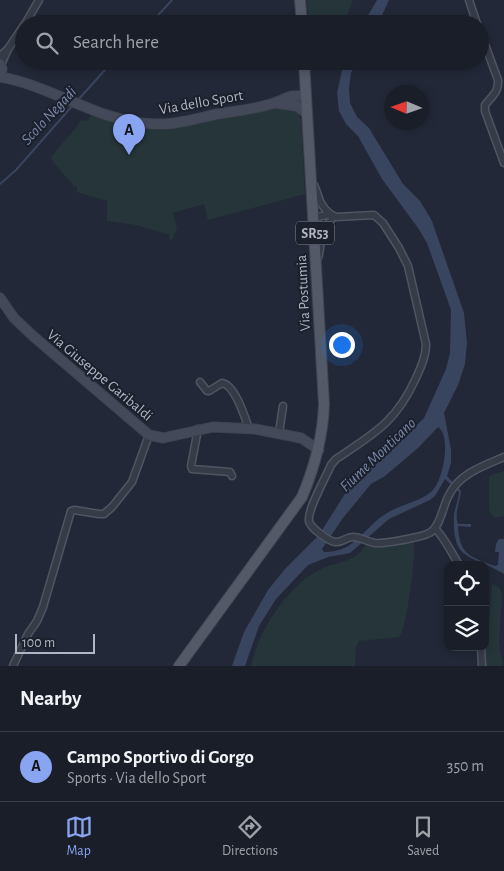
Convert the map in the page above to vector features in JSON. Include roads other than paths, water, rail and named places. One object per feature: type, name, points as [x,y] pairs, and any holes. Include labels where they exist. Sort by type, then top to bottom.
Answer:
[{"type":"main road","points":[[300,0],[301,15]]},
{"type":"main road","name":"Via Postumia","points":[[305,70],[324,404],[320,444]]},
{"type":"main road","name":"SR53","points":[[179,666],[302,496],[313,470],[320,444]]},
{"type":"street","points":[[30,15],[39,0]]},
{"type":"street","points":[[469,0],[474,15]]},
{"type":"street","points":[[1,68],[8,49],[15,38]]},
{"type":"street","points":[[489,56],[499,87],[485,105],[485,111],[504,163]]},
{"type":"street","name":"Via dello Sport","points":[[1,68],[16,79],[105,115],[126,121],[159,124],[275,103],[293,95]]},
{"type":"street","points":[[305,77],[293,95],[306,98]]},
{"type":"street","points":[[288,104],[306,98]]},
{"type":"street","points":[[275,103],[297,106],[307,114]]},
{"type":"street","points":[[311,181],[317,192],[318,200],[332,217]]},
{"type":"street","points":[[314,218],[374,215],[380,218],[408,266],[426,338],[426,351],[415,380],[394,415],[382,428],[336,459],[331,465],[310,513],[309,522],[313,528],[332,541],[337,542],[356,537],[373,543],[428,534],[442,537]]},
{"type":"street","points":[[316,264],[320,249],[320,237],[323,229],[332,217]]},
{"type":"street","name":"Via Giuseppe Garibaldi","points":[[0,298],[14,318],[33,336],[149,435],[163,438],[213,427],[279,433],[320,444]]},
{"type":"street","points":[[200,382],[207,391],[222,383],[229,386],[241,408],[249,429]]},
{"type":"street","points":[[279,433],[283,406]]},
{"type":"street","points":[[198,429],[190,466],[192,469],[230,472],[232,476]]},
{"type":"street","points":[[13,666],[43,606],[71,511],[104,514],[112,507],[132,482],[149,435]]},
{"type":"street","points":[[428,534],[434,529],[439,520],[455,485],[470,472],[504,457]]},
{"type":"street","points":[[439,520],[442,537]]},
{"type":"street","points":[[434,529],[442,537],[457,561]]},
{"type":"street","points":[[481,651],[482,666]]},
{"type":"water","points":[[377,0],[389,0],[382,15],[368,15]]},
{"type":"water","points":[[342,70],[353,70],[349,88],[350,103],[357,117],[369,128],[403,184],[420,201],[432,221],[464,313],[467,343],[465,364],[458,385],[444,413],[451,450],[451,463],[447,476],[461,491],[457,511],[458,524],[471,524],[471,527],[458,526],[461,543],[468,554],[482,561],[479,561],[466,555],[456,542],[454,515],[459,492],[445,479],[435,496],[430,500],[389,519],[350,553],[328,557],[308,565],[276,599],[259,626],[245,666],[232,666],[244,632],[268,590],[285,569],[319,535],[353,481],[405,437],[424,418],[446,369],[450,353],[451,310],[427,243],[382,179],[358,136],[346,124],[339,111],[337,93]],"holes":[[[438,427],[445,439],[440,478],[432,491],[422,498],[387,513],[352,544],[335,551],[324,552],[322,549],[343,518],[371,484],[385,476],[418,448]]]},
{"type":"water","points":[[499,539],[504,539],[504,574],[489,564],[498,565],[499,552],[495,552],[496,544]]},
{"type":"waterway","name":"Scolo Negadi","points":[[158,15],[172,0]]},
{"type":"waterway","name":"Scolo Negadi","points":[[78,100],[105,70]]},
{"type":"waterway","name":"Scolo Negadi","points":[[0,184],[16,170],[73,105]]},
{"type":"place","name":"Campo Sportivo di Gorgo","points":[[129,155]]},
{"type":"water label","name":"Fiume Monticano","points":[[377,454]]}]
